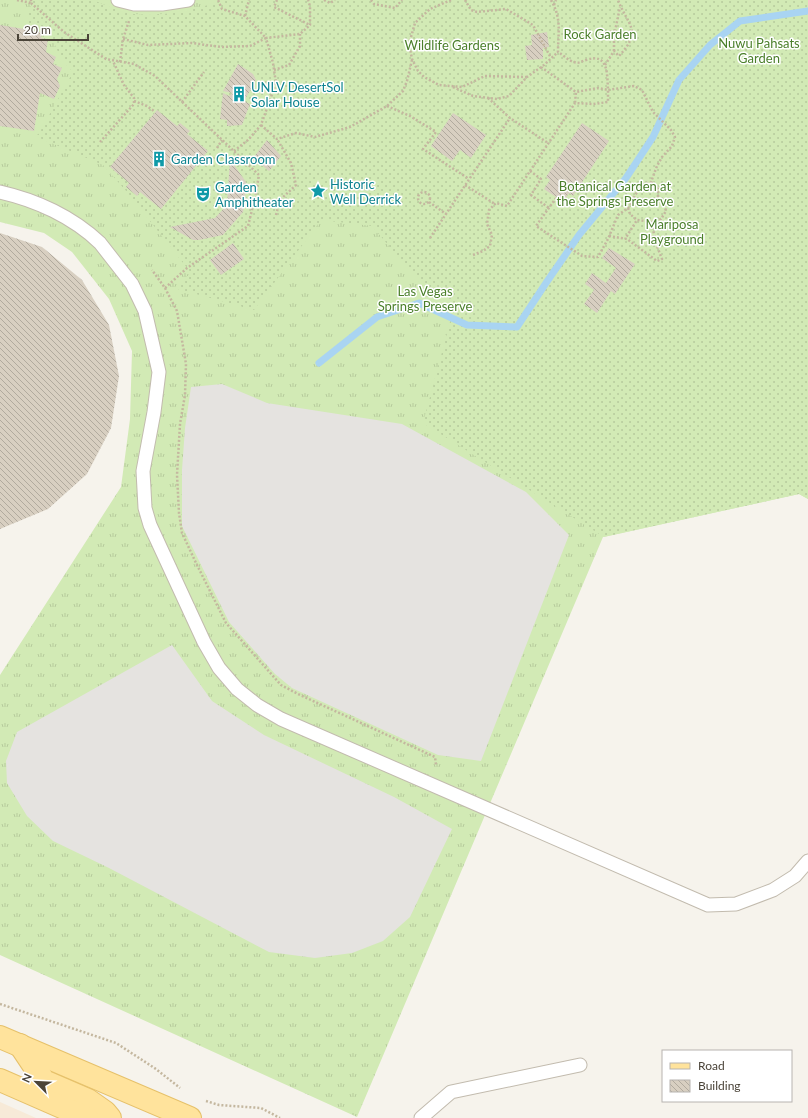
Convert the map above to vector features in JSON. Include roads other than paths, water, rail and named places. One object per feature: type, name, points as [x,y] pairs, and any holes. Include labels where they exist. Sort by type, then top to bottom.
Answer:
[{"type":"main road","points":[[0,1037],[190,1118]]},
{"type":"main road","points":[[20,1045],[44,1081],[88,1100],[105,1112],[110,1118]]},
{"type":"main road","points":[[0,1080],[87,1118]]},
{"type":"lane","points":[[118,0],[134,4],[162,4],[188,0]]},
{"type":"lane","points":[[0,192],[39,204],[70,220],[94,237],[132,284],[145,311],[159,372],[154,412],[143,471],[145,508],[150,525],[204,642],[219,668],[237,689],[257,705],[281,719],[708,905],[736,904],[773,890],[795,876],[808,861]]},
{"type":"lane","points":[[421,1118],[451,1092],[580,1065]]},
{"type":"waterway","points":[[319,363],[377,317],[419,303],[467,325],[517,327],[579,235],[626,178],[653,137],[679,80],[710,45],[740,21],[808,11]]},
{"type":"place","name":"UNLV DesertSol Solar House","points":[[239,94]]},
{"type":"place","name":"Garden Classroom","points":[[159,159]]},
{"type":"place","name":"Historic Well Derrick","points":[[318,191]]},
{"type":"place","name":"Garden Amphitheater","points":[[203,194]]},
{"type":"park label","name":"Rock Garden","points":[[600,34]]},
{"type":"park label","name":"Wildlife Gardens","points":[[452,45]]},
{"type":"park label","name":"Nuwu Pahsats Garden","points":[[759,50]]},
{"type":"park label","name":"Botanical Garden at the Springs Preserve","points":[[615,194]]},
{"type":"park label","name":"Mariposa Playground","points":[[672,232]]},
{"type":"park label","name":"Las Vegas Springs Preserve","points":[[425,298]]}]
